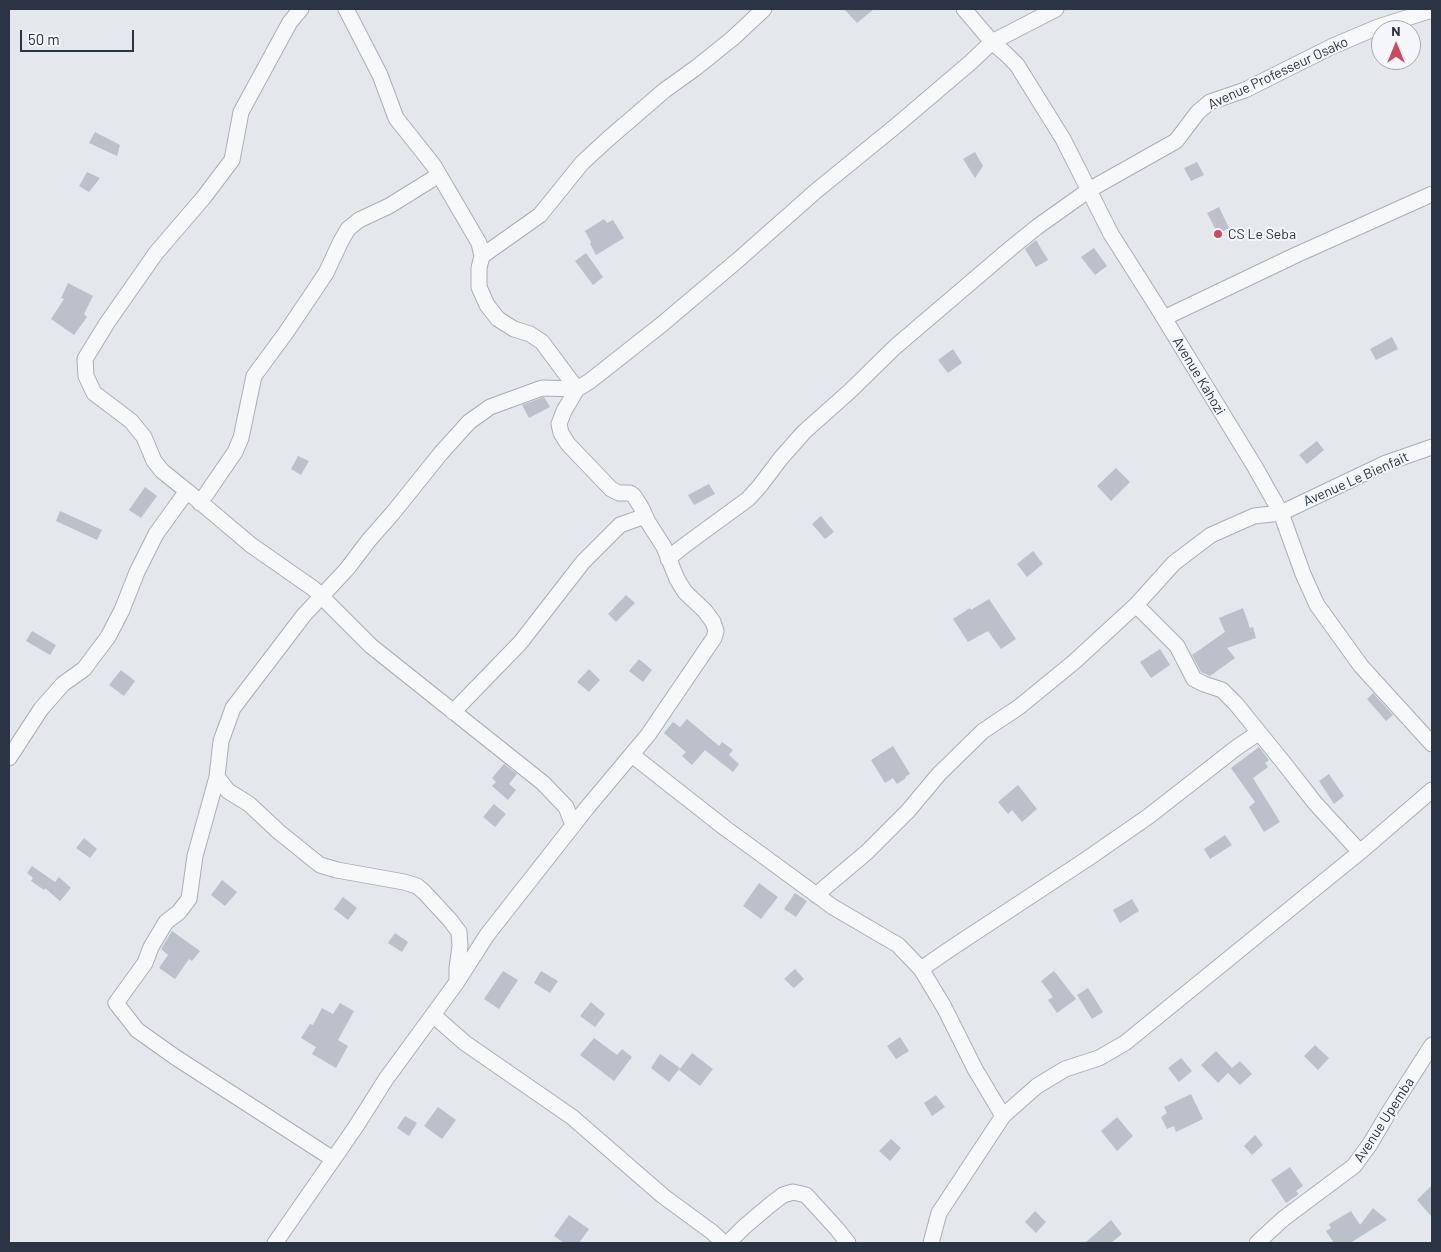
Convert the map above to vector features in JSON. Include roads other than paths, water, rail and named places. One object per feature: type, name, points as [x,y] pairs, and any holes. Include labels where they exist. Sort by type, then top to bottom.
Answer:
[{"type":"street","points":[[301,9],[290,22],[241,112],[232,160],[204,197],[156,253],[107,323],[85,359],[86,376],[94,393],[131,421],[144,438],[154,461],[162,471],[251,545],[314,589],[371,646],[543,783],[566,807],[573,825]]},
{"type":"street","points":[[346,9],[380,75],[396,118],[440,175],[480,243],[482,256],[479,268],[480,287],[487,305],[498,319],[514,329],[530,334],[542,342],[577,389]]},
{"type":"street","points":[[482,256],[540,215],[582,163],[608,139],[665,90],[733,38],[764,9]]},
{"type":"street","name":"Avenue Kahozi","points":[[964,9],[992,42],[1017,65],[1063,139],[1111,234],[1255,466],[1281,513],[1303,574],[1318,605],[1361,666],[1432,744]]},
{"type":"street","points":[[275,1243],[355,1128],[386,1079],[457,982],[487,935],[573,825],[648,736],[714,638],[716,631],[713,622],[705,611],[685,592],[677,579],[664,547],[634,496],[630,493],[619,493],[611,489],[568,444],[561,434],[559,424],[577,389],[590,381],[661,325],[816,191],[971,62],[992,42],[1056,9]]},
{"type":"street","name":"Avenue Professeur Osako","points":[[668,559],[748,499],[804,432],[895,347],[1011,248],[1089,190],[1176,142],[1198,112],[1210,102],[1258,84],[1332,46],[1378,27],[1432,10]]},
{"type":"street","points":[[200,503],[235,452],[241,438],[254,376],[326,273],[348,229],[359,220],[389,206],[440,175]]},
{"type":"street","points":[[1164,318],[1296,255],[1432,194]]},
{"type":"street","points":[[333,1160],[136,1030],[116,1004],[145,963],[151,947],[166,922],[179,912],[189,898],[195,856],[217,776],[221,741],[233,708],[304,615],[347,569],[441,452],[469,422],[490,407],[542,388],[577,389]]},
{"type":"street","name":"Avenue Le Bienfait","points":[[816,895],[867,852],[908,811],[940,774],[983,732],[1019,707],[1074,662],[1136,604],[1174,563],[1211,535],[1254,516],[1281,513],[1386,463],[1432,447]]},
{"type":"street","points":[[9,758],[40,709],[63,684],[84,669],[108,637],[156,534],[187,491]]},
{"type":"street","points":[[453,712],[520,643],[583,562],[620,525],[645,516]]},
{"type":"street","points":[[1136,604],[1177,646],[1194,679],[1222,690],[1236,704],[1314,803],[1360,852]]},
{"type":"street","points":[[921,969],[1087,860],[1149,816],[1258,733]]},
{"type":"street","points":[[632,755],[725,828],[832,907],[898,945],[921,969],[944,1007],[975,1069],[1003,1116]]},
{"type":"street","points":[[217,776],[228,791],[249,804],[286,838],[320,865],[337,870],[404,882],[417,886],[424,892],[459,932],[460,946],[457,982]]},
{"type":"street","points":[[931,1243],[940,1213],[1003,1116],[1036,1086],[1065,1069],[1100,1058],[1125,1043],[1360,852],[1432,790]]},
{"type":"street","points":[[433,1016],[465,1043],[572,1117],[663,1196],[724,1243]]},
{"type":"street","name":"Avenue Upemba","points":[[1257,1243],[1283,1219],[1354,1166],[1370,1144],[1432,1045]]},
{"type":"street","points":[[728,1243],[770,1204],[783,1195],[793,1192],[806,1195],[848,1243]]},
{"type":"place","name":"CS Le Seba","points":[[1218,234]]}]
